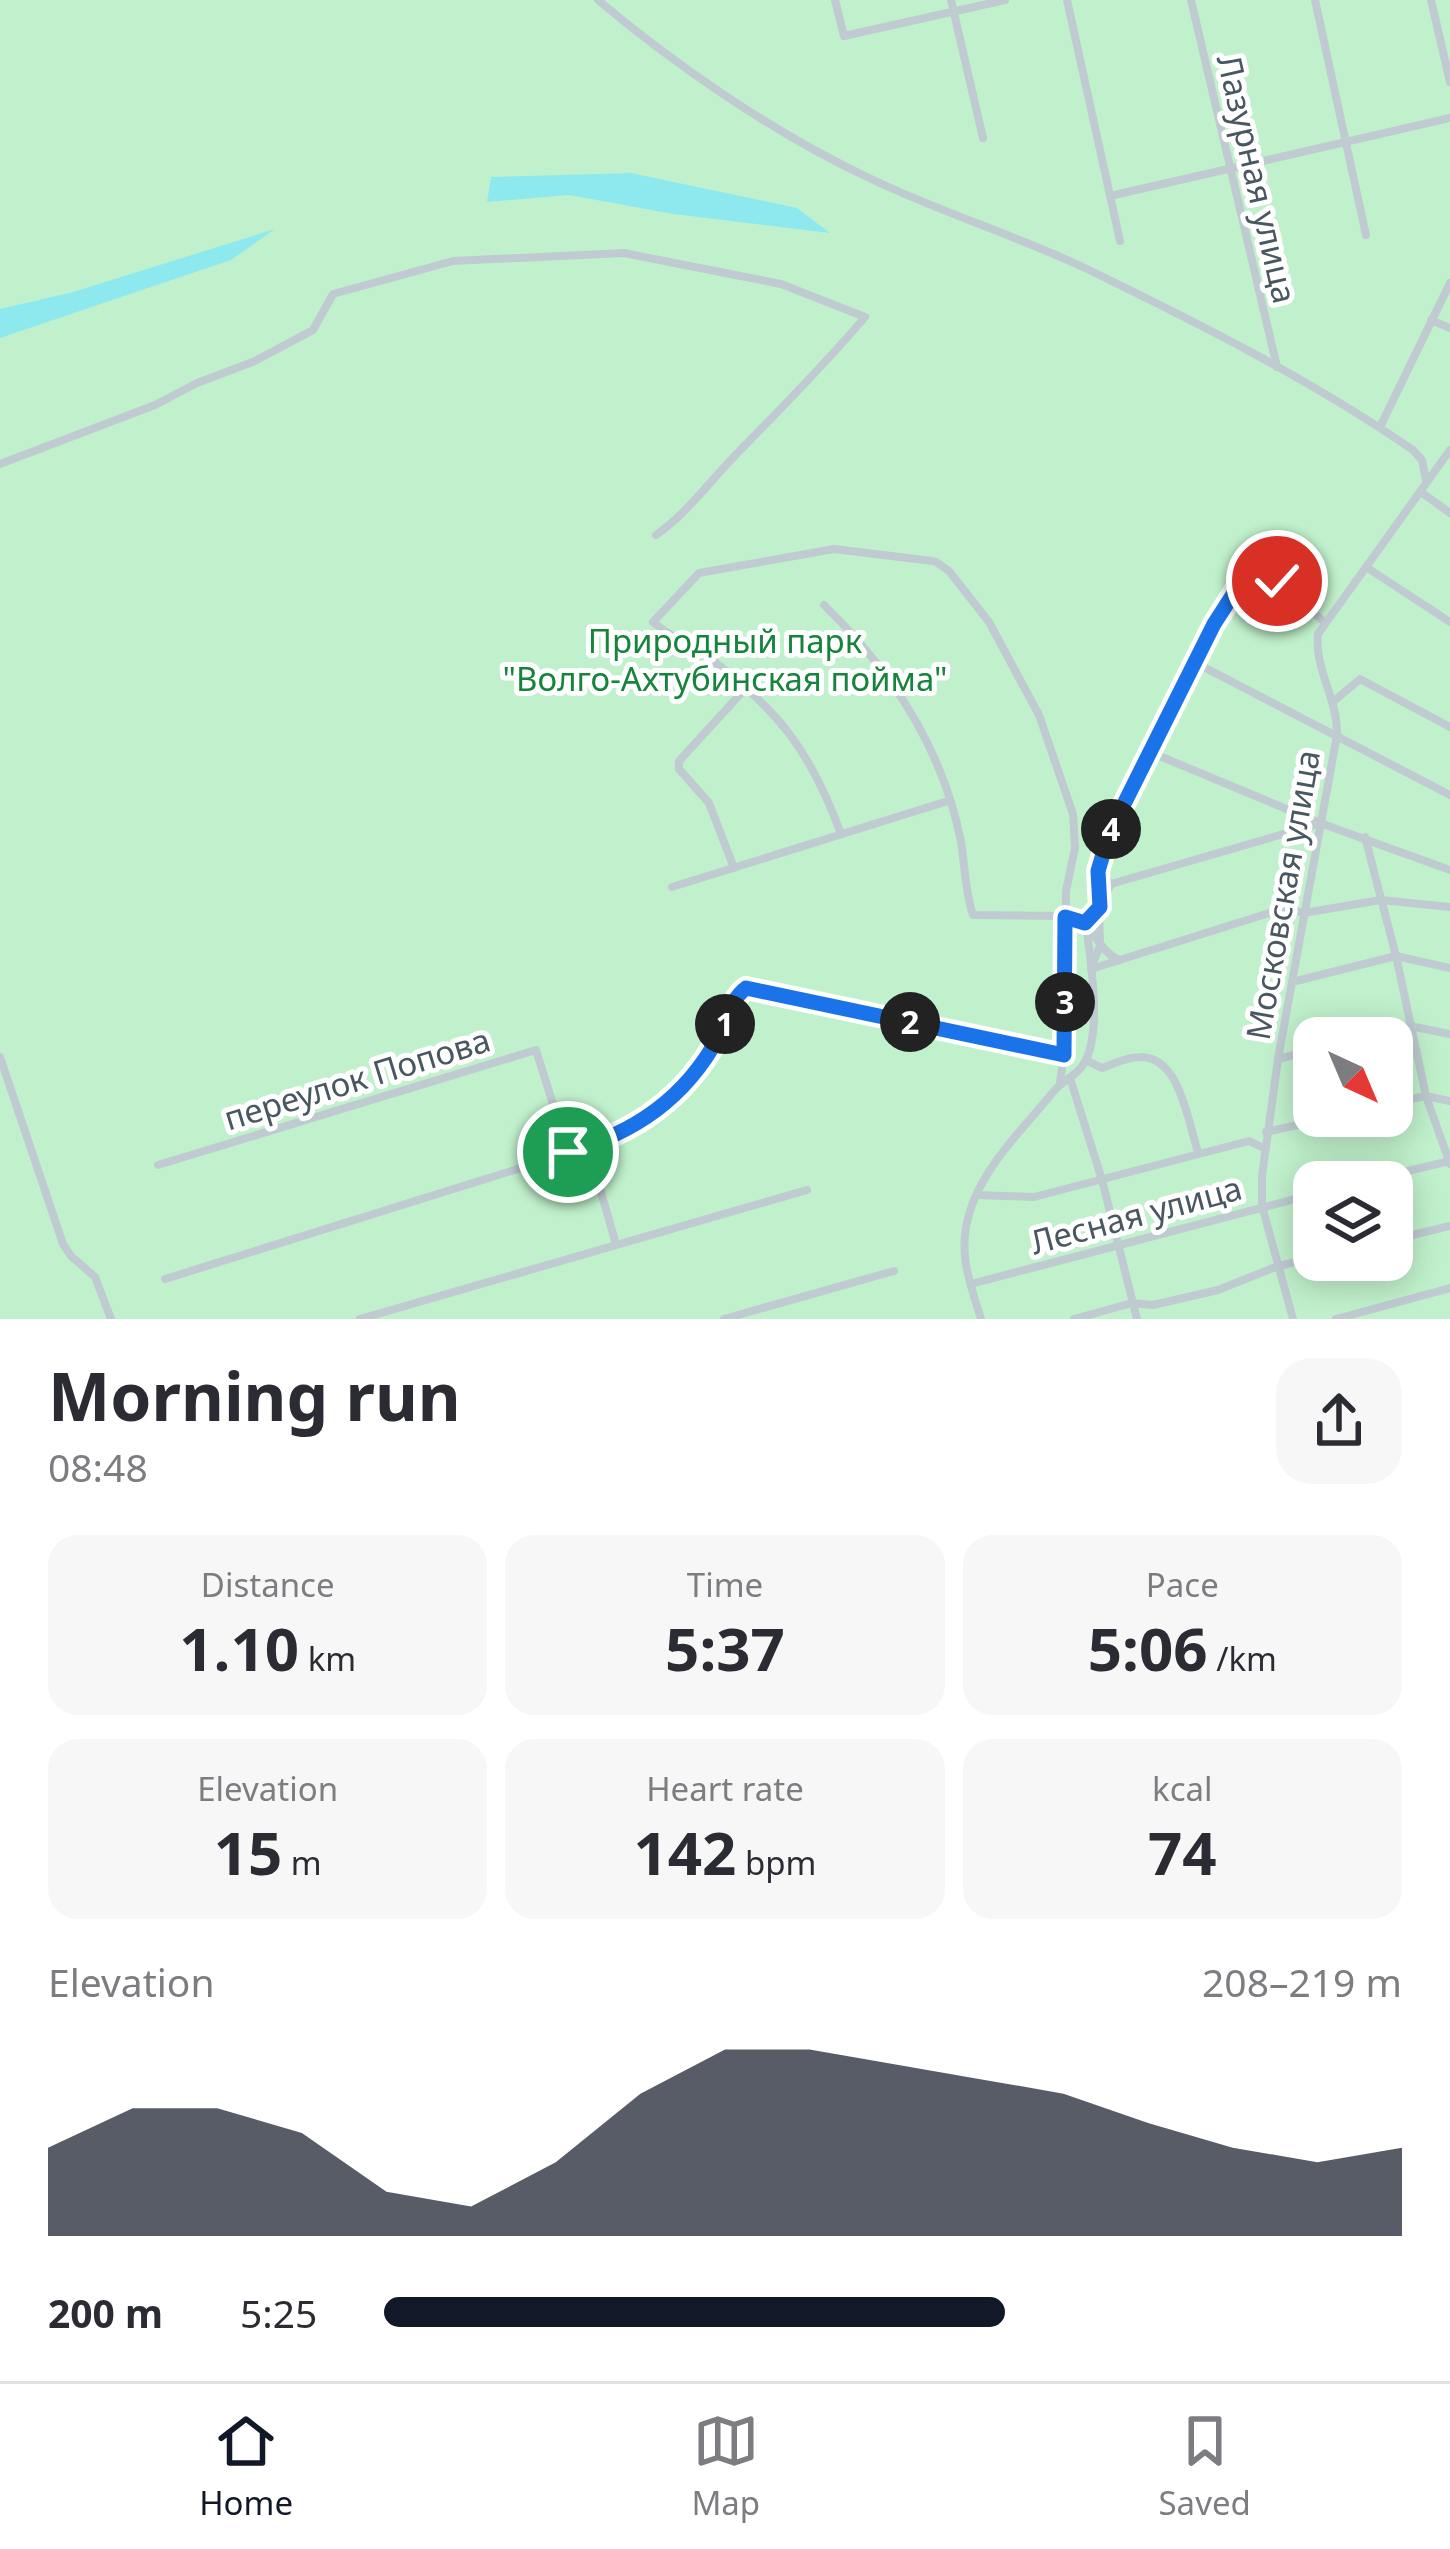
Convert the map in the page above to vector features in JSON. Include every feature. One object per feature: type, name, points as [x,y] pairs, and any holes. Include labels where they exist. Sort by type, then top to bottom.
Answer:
[{"type":"street","points":[[598,0],[643,37],[821,153],[864,176],[1082,267],[1278,368],[1380,427],[1422,460],[1426,481]]},
{"type":"street","points":[[836,0],[844,36],[1005,0]]},
{"type":"street","points":[[951,0],[983,138]]},
{"type":"street","points":[[1067,0],[1120,241]]},
{"type":"street","name":"Лазурная улица","points":[[1191,0],[1278,368]]},
{"type":"street","points":[[1315,0],[1366,235]]},
{"type":"street","points":[[1431,0],[1450,82]]},
{"type":"street","points":[[1110,196],[1450,118]]},
{"type":"street","points":[[0,464],[255,362],[313,330],[333,294],[453,261],[624,253],[781,284],[865,317],[750,444],[656,535]]},
{"type":"street","points":[[1380,427],[1450,283]]},
{"type":"street","points":[[1431,320],[1450,328]]},
{"type":"street","points":[[1091,969],[1100,946],[1098,871],[1114,823],[1194,662],[1245,576],[1277,581],[1323,621],[1426,481],[1447,461],[1450,449]]},
{"type":"street","points":[[1421,492],[1450,513]]},
{"type":"street","points":[[841,834],[826,792],[783,723],[714,662],[653,622],[699,573],[834,550],[934,561],[949,571],[988,621],[1039,715],[1073,814],[1075,848],[1065,917],[1065,1081],[1102,1180],[1137,1319]]},
{"type":"street","points":[[1365,567],[1450,622]]},
{"type":"street","points":[[824,605],[859,639],[906,700],[934,758],[961,841],[973,915],[1065,917],[1085,923],[1100,946],[1119,960]]},
{"type":"street","name":"Московская улица","points":[[1293,1319],[1262,1206],[1264,1148],[1337,734],[1334,702],[1316,646],[1323,621]]},
{"type":"street","points":[[1194,662],[1450,795]]},
{"type":"street","points":[[1334,702],[1360,679],[1450,727]]},
{"type":"street","points":[[734,868],[709,803],[679,769],[679,761],[746,689]]},
{"type":"street","points":[[1149,752],[1320,824],[1450,869]]},
{"type":"street","points":[[672,887],[948,801]]},
{"type":"street","points":[[1085,923],[1100,907],[1111,884],[1320,824]]},
{"type":"street","points":[[1365,837],[1408,1017]]},
{"type":"street","points":[[1098,871],[1111,884]]},
{"type":"street","points":[[1091,969],[1285,908],[1304,913],[1381,901],[1450,907]]},
{"type":"street","points":[[981,1319],[964,1253],[968,1224],[977,1195],[1009,1143],[1086,1060],[1092,1035],[1085,923]]},
{"type":"street","points":[[1292,982],[1396,956],[1450,968]]},
{"type":"street","points":[[165,1279],[588,1147],[629,1130],[670,1101],[705,1060],[740,992],[752,987],[1064,1055]]},
{"type":"street","points":[[1413,1027],[1450,1034]]},
{"type":"street","points":[[1413,1039],[1426,1096],[1450,1162],[1413,1170]]},
{"type":"street","name":"переулок Попова","points":[[158,1165],[536,1050],[568,1152]]},
{"type":"street","points":[[1278,1059],[1293,1055]]},
{"type":"street","points":[[0,1058],[63,1244],[95,1277],[111,1319]]},
{"type":"street","points":[[1086,1060],[1102,1068],[1132,1058],[1153,1058],[1161,1064],[1175,1082],[1198,1152]]},
{"type":"street","points":[[1413,1099],[1450,1100]]},
{"type":"street","points":[[1266,1132],[1293,1126]]},
{"type":"street","points":[[977,1195],[1018,1200],[1249,1141],[1264,1148]]},
{"type":"street","points":[[588,1147],[616,1244]]},
{"type":"street","points":[[360,1319],[808,1190]]},
{"type":"street","name":"Лесная улица","points":[[971,1284],[1293,1199]]},
{"type":"street","points":[[1413,1235],[1450,1226]]},
{"type":"street","points":[[1075,1319],[1132,1303],[1153,1305],[1218,1290],[1293,1263]]},
{"type":"street","points":[[724,1319],[894,1271]]},
{"type":"street","points":[[1336,1319],[1450,1288]]},
{"type":"green space","name":"Природный парк \"Волго-Ахтубинская пойма\"","points":[[0,0],[1450,0],[1450,1319],[0,1319]]},
{"type":"water","points":[[631,173],[797,208],[830,233],[673,214],[569,195],[487,202],[491,177]]},
{"type":"water","points":[[275,229],[231,260],[0,338],[0,309],[73,292]]},
{"type":"route","points":[[568,1152],[629,1130],[670,1101],[705,1060],[736,997],[746,988],[1064,1055],[1065,917],[1085,923],[1096,915],[1100,907],[1098,871],[1109,834],[1214,624],[1245,576],[1277,581]]}]
